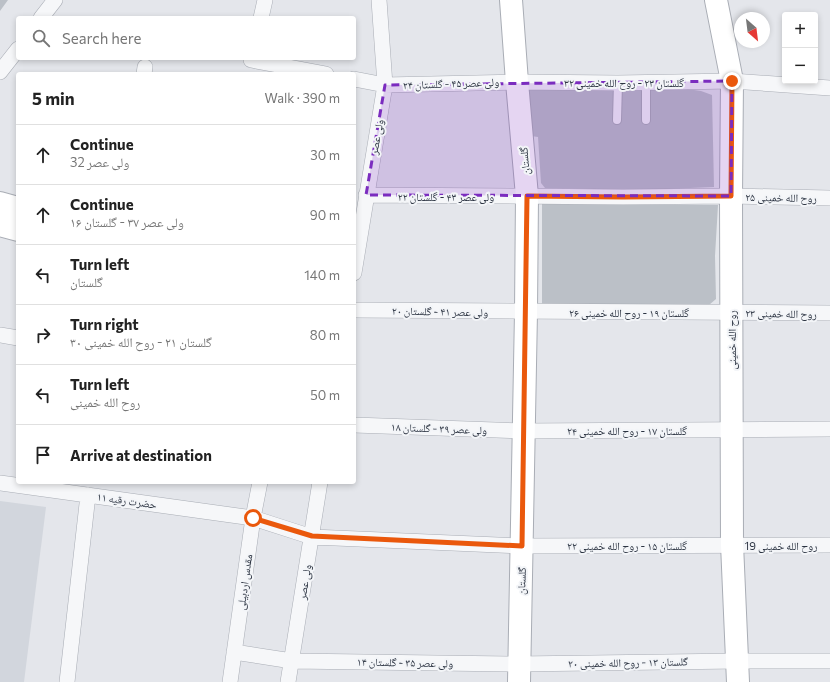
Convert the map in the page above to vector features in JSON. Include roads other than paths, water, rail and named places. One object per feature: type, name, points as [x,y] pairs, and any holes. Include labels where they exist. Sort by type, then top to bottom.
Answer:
[{"type":"street","points":[[261,16],[265,0]]},
{"type":"street","name":"ولی عصر","points":[[356,260],[385,85],[379,0]]},
{"type":"street","name":"گلستان","points":[[511,0],[527,196],[519,673]]},
{"type":"street","name":"روح الله خمینی","points":[[716,0],[732,81],[732,544],[738,682]]},
{"type":"street","points":[[43,16],[49,2]]},
{"type":"street","points":[[0,72],[16,52]]},
{"type":"street","points":[[251,64],[311,72]]},
{"type":"street","name":"ولی عصر ۴۵ - گلستان ۲۴","points":[[356,79],[385,85],[517,82]]},
{"type":"street","name":"گلستان ۲۳ - روح الله خمینی ۳۲","points":[[517,82],[618,83],[732,81],[830,88]]},
{"type":"street","name":"ولی عصر ۴۳ - گلستان ۲۲","points":[[366,195],[623,197],[731,196]]},
{"type":"street","name":"روح الله خمینی ۲۵","points":[[731,196],[830,198]]},
{"type":"street","points":[[0,203],[16,207]]},
{"type":"street","points":[[0,225],[16,229]]},
{"type":"street","name":"ولی عصر ۴۱ - گلستان ۲۰","points":[[356,310],[526,312]]},
{"type":"street","name":"گلستان ۱۹ - روح الله خمینی ۲۶","points":[[526,312],[731,313]]},
{"type":"street","name":"روح الله خمینی ۲۳","points":[[731,313],[830,314]]},
{"type":"street","points":[[0,335],[16,338]]},
{"type":"street","name":"ولی عصر ۳۹ - گلستان ۱۸","points":[[356,425],[523,431]]},
{"type":"street","name":"گلستان ۱۷ - روح الله خمینی ۲۴","points":[[523,431],[830,429]]},
{"type":"street","name":"حضرت رقیه ۱۱","points":[[0,483],[253,518],[312,536]]},
{"type":"street","name":"مقدس اردبیلی","points":[[230,682],[253,518],[260,484]]},
{"type":"street","name":"ولی عصر","points":[[288,682],[320,484]]},
{"type":"street","points":[[67,682],[88,495]]},
{"type":"street","name":"گلستان ۱۵ - روح الله خمینی ۲۲","points":[[312,536],[522,546],[732,544]]},
{"type":"street","name":"روح الله خمینی 19","points":[[732,544],[830,545]]},
{"type":"street","name":"ولی عصر ۳۵ - گلستان ۱۴","points":[[234,652],[292,661],[519,673]]},
{"type":"street","name":"گلستان ۱۳ - روح الله خمینی ۲۰","points":[[519,673],[737,661],[830,661]]},
{"type":"lane","points":[[646,82],[646,120]]},
{"type":"lane","points":[[617,120],[618,83]]}]
